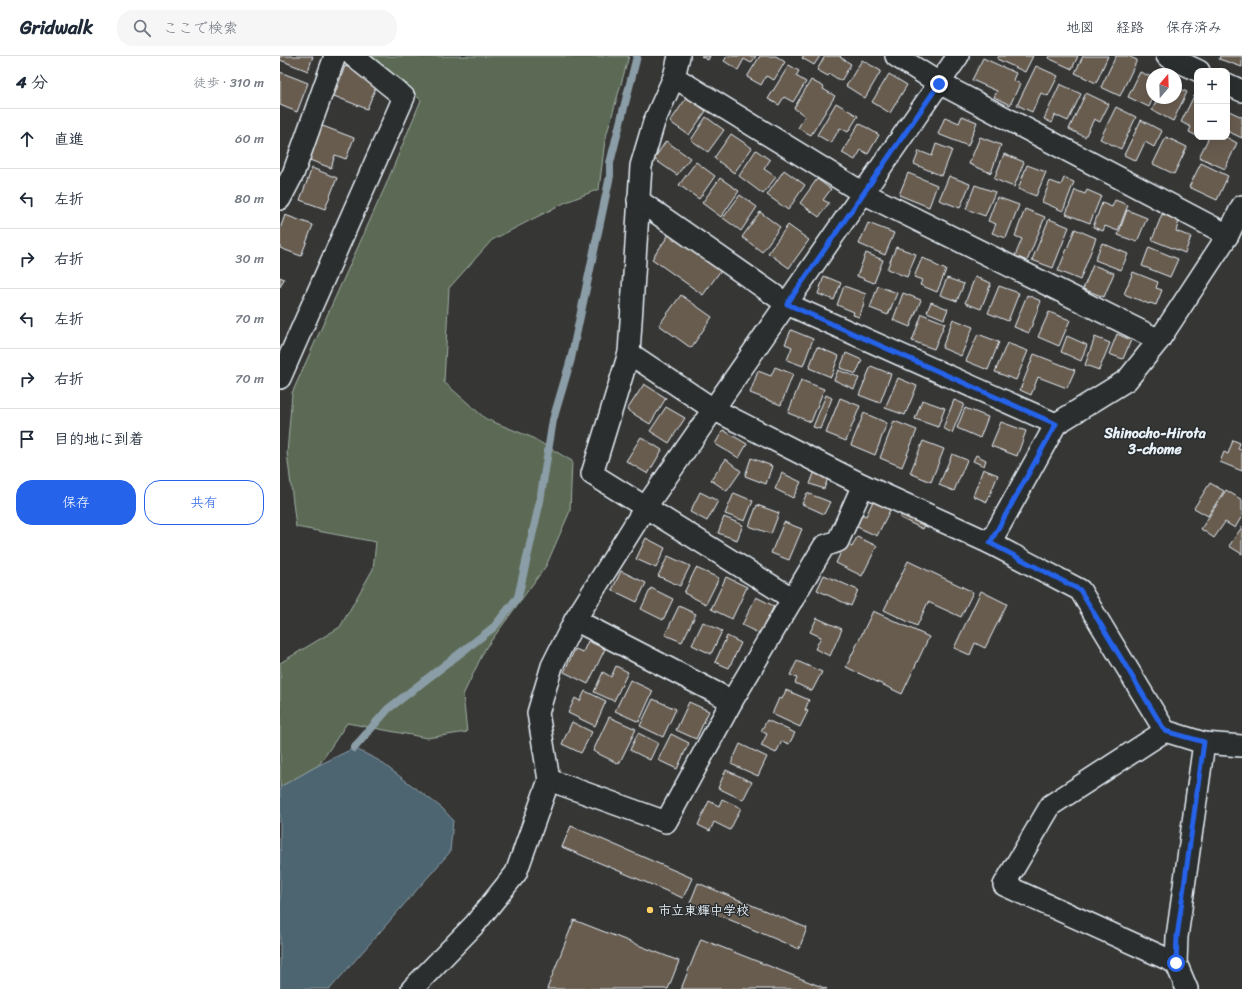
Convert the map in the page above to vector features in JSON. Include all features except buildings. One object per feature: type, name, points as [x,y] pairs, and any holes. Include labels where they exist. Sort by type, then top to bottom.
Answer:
[{"type":"street","points":[[280,199],[293,174],[335,56]]},
{"type":"street","points":[[280,378],[404,97],[353,56]]},
{"type":"street","points":[[679,56],[674,77],[654,122],[641,166],[629,353],[592,474],[793,599]]},
{"type":"street","points":[[896,56],[939,84],[1228,235]]},
{"type":"street","points":[[412,989],[475,924],[516,873],[549,780],[538,713],[552,666],[575,620],[645,508],[958,56]]},
{"type":"street","points":[[1174,58],[1194,68]]},
{"type":"street","points":[[674,77],[863,193],[1159,340]]},
{"type":"street","points":[[1230,85],[1242,91]]},
{"type":"street","points":[[638,200],[787,304],[1056,424]]},
{"type":"street","points":[[990,543],[1056,424],[1127,380],[1159,340],[1228,235],[1242,206]]},
{"type":"street","points":[[629,353],[714,409],[863,485],[990,543],[1080,590],[1165,731],[1204,742],[1242,746]]},
{"type":"street","points":[[549,780],[666,822],[732,701],[824,546],[838,541],[863,485]]},
{"type":"street","points":[[575,620],[732,701]]},
{"type":"street","points":[[1165,731],[1051,805],[1004,885],[1176,963]]},
{"type":"street","points":[[1188,989],[1176,963],[1177,937],[1204,742]]},
{"type":"green space","points":[[369,56],[629,56],[605,140],[599,189],[564,203],[492,240],[449,288],[444,382],[486,419],[531,437],[572,461],[570,511],[546,566],[485,649],[463,695],[467,732],[427,738],[347,723],[319,765],[280,787],[280,663],[340,627],[373,569],[376,542],[296,527],[287,453],[292,393],[385,187],[421,100]]},
{"type":"water","points":[[354,748],[378,760],[442,808],[453,820],[450,852],[330,989],[280,989],[280,787],[319,765]]},
{"type":"waterway","points":[[354,748],[388,709],[494,627],[518,597],[540,501],[553,420],[571,359],[610,176],[610,163],[637,56]]},
{"type":"place","name":"市立東輝中学校","points":[[650,910]]},
{"type":"district","name":"Shinocho-Hirota 3-chome","points":[[1155,442]]},
{"type":"route","points":[[939,84],[787,304],[1056,424],[990,543],[1080,590],[1165,731],[1204,742],[1177,937],[1176,963]]}]
